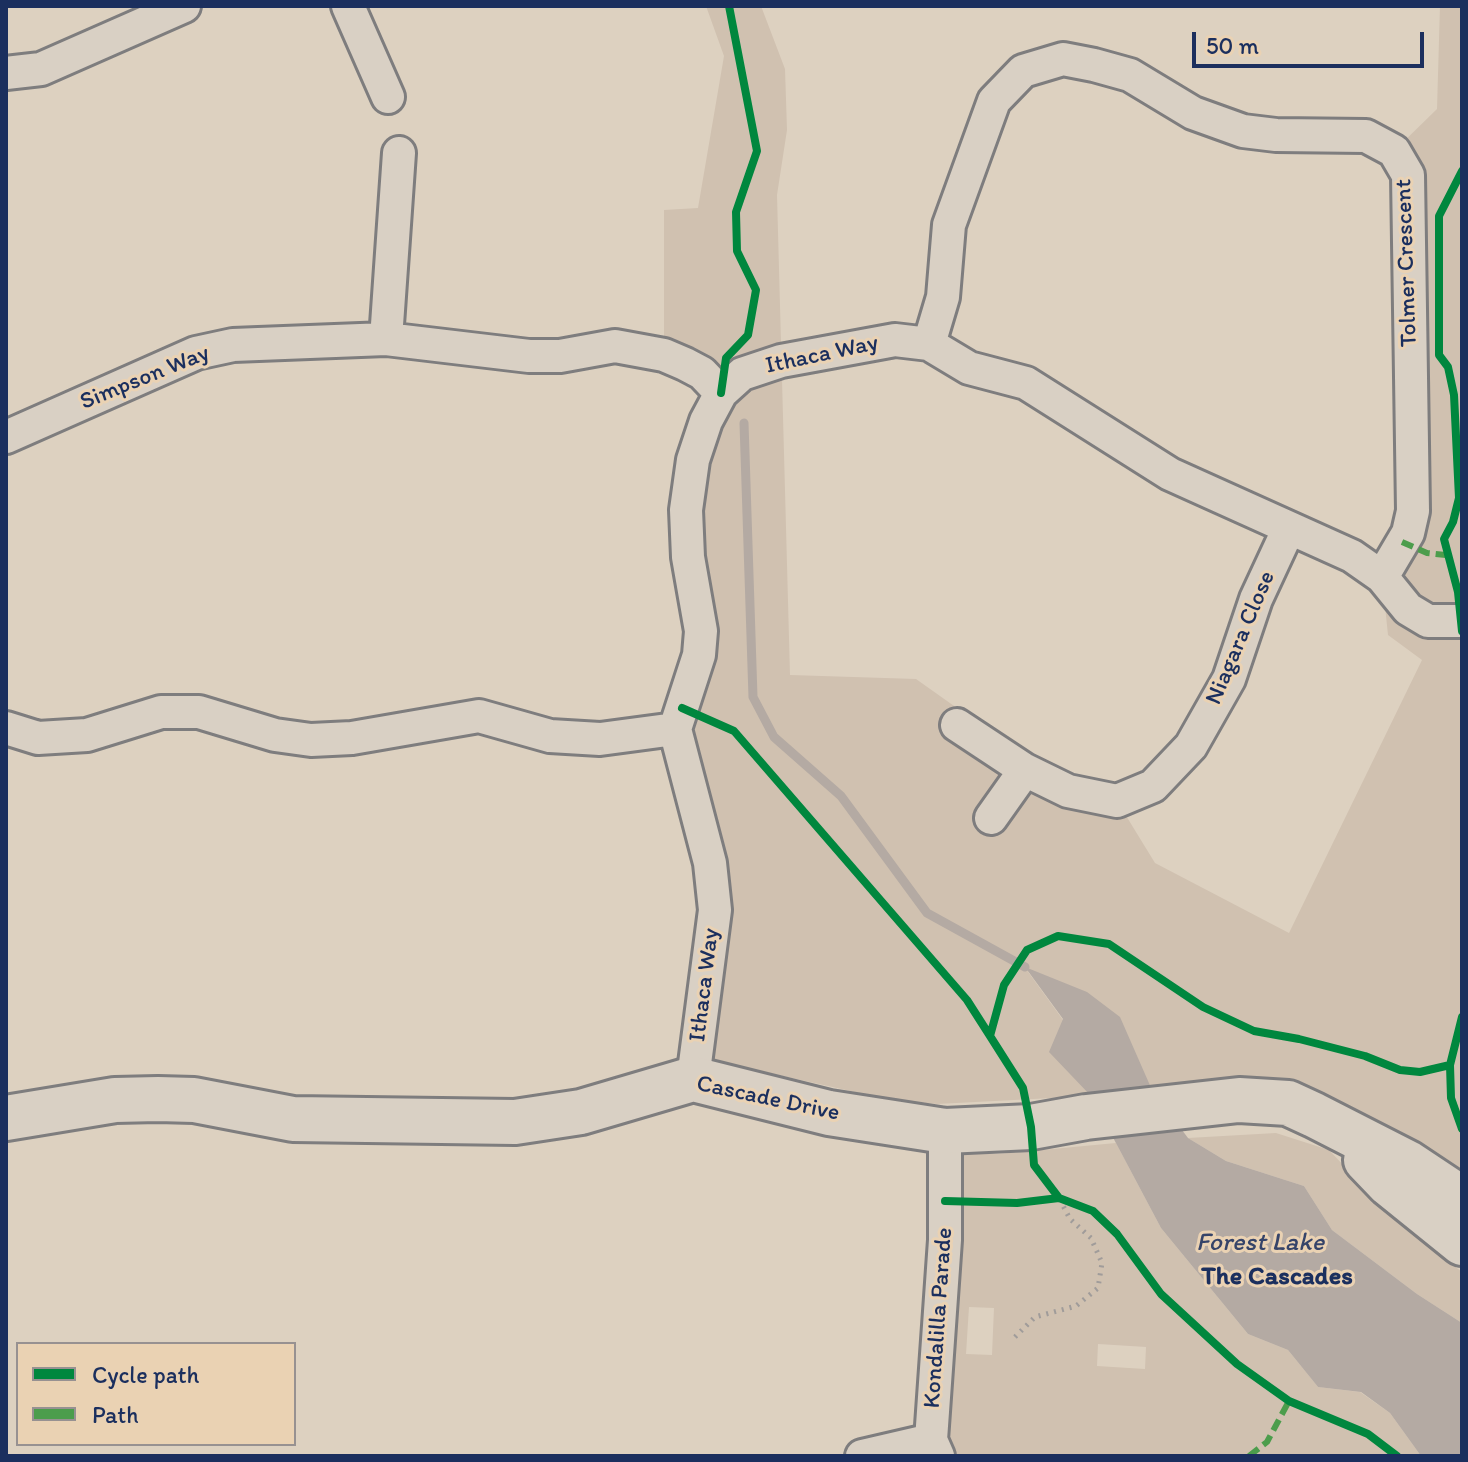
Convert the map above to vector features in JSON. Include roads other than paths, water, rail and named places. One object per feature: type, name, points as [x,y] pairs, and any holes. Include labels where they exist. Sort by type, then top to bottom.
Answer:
[{"type":"street","points":[[6,73],[41,69],[184,6]]},
{"type":"street","points":[[348,6],[388,97]]},
{"type":"street","name":"Tolmer Crescent","points":[[929,344],[943,297],[949,225],[994,101],[1023,71],[1063,59],[1130,75],[1193,113],[1243,131],[1276,135],[1366,136],[1394,151],[1408,175],[1413,511],[1408,533],[1382,577]]},
{"type":"street","points":[[386,339],[399,153]]},
{"type":"street","name":"Simpson Way","points":[[6,437],[196,353],[233,345],[386,339],[529,356],[560,356],[615,346],[664,355],[685,364],[702,373],[721,393]]},
{"type":"street","name":"Ithaca Way","points":[[693,1079],[715,910],[710,863],[675,729],[699,655],[701,631],[688,557],[688,498],[706,421],[721,393],[742,374],[781,361],[895,340],[929,344],[969,368],[1026,383],[1170,474],[1352,556],[1382,577],[1408,609],[1428,621],[1462,621]]},
{"type":"street","name":"Niagara Close","points":[[957,725],[1025,770],[1068,791],[1117,801],[1153,786],[1191,746],[1229,679],[1256,599],[1289,528]]},
{"type":"street","points":[[6,728],[38,738],[87,735],[161,712],[199,712],[275,735],[311,740],[352,738],[479,716],[550,736],[600,739],[675,729]]},
{"type":"street","points":[[991,818],[1025,770]]},
{"type":"street","name":"Cascade Drive","points":[[6,1118],[115,1100],[158,1099],[194,1100],[293,1119],[515,1122],[581,1112],[693,1079],[829,1113],[945,1131],[1031,1127],[1086,1117],[1239,1100],[1288,1103],[1338,1129],[1389,1184],[1460,1226]]},
{"type":"street","name":"Kondalilla Parade","points":[[934,1448],[945,1240],[945,1131]]},
{"type":"street","points":[[862,1456],[934,1448]]},
{"type":"water","name":"Forest Lake","points":[[1025,967],[1087,992],[1120,1017],[1152,1090],[1188,1138],[1226,1161],[1304,1186],[1332,1230],[1417,1294],[1462,1323],[1462,1456],[1421,1456],[1390,1413],[1361,1392],[1318,1387],[1288,1350],[1248,1334],[1161,1228],[1091,1096],[1049,1052],[1063,1019]]},
{"type":"waterway","points":[[744,423],[753,697],[774,737],[841,796],[927,913],[1025,967]]},
{"type":"district","name":"The Cascades","points":[[1277,1277]]}]
